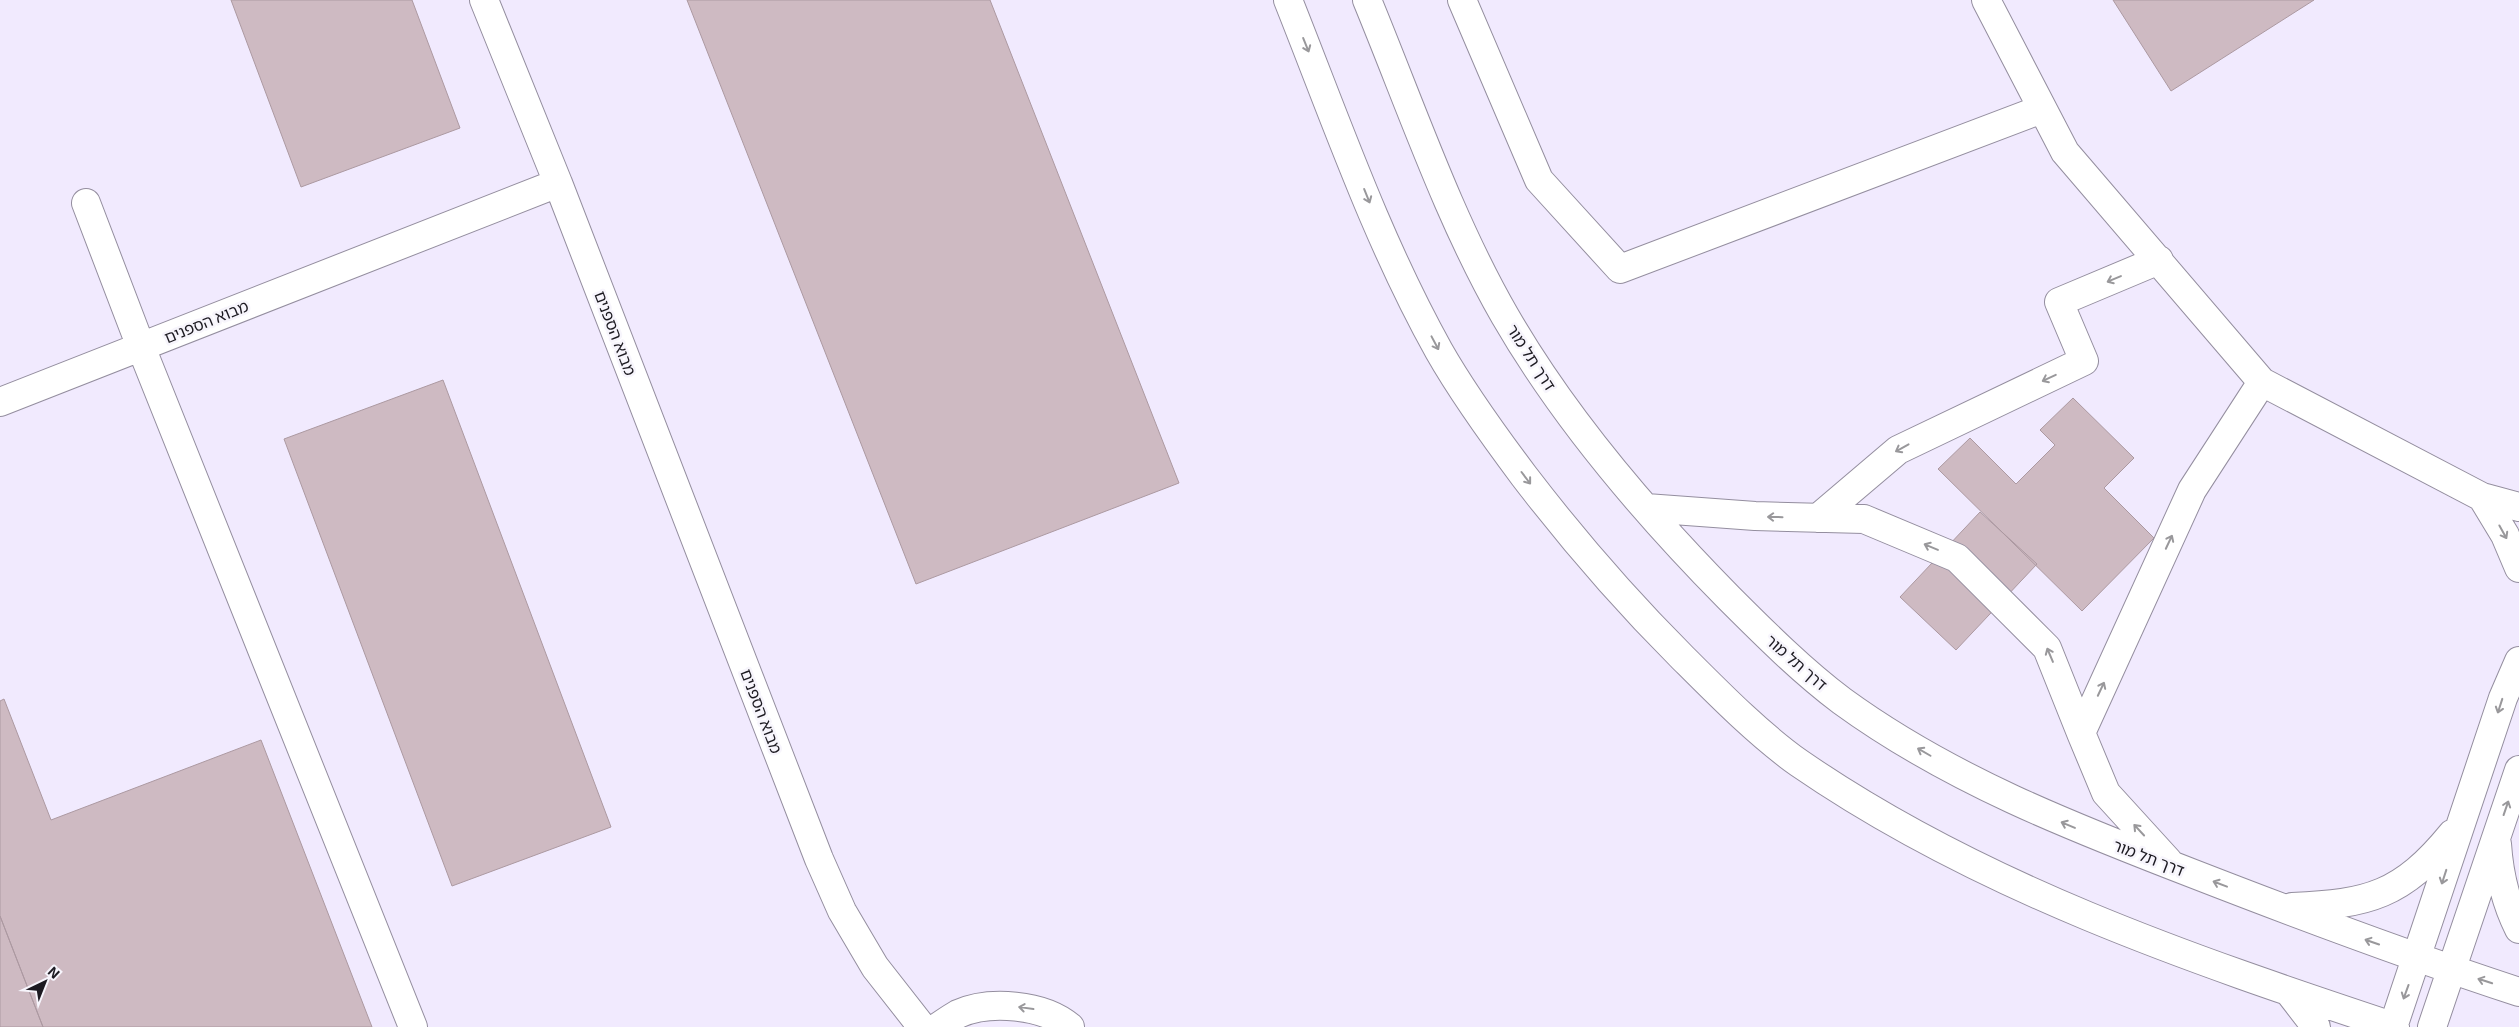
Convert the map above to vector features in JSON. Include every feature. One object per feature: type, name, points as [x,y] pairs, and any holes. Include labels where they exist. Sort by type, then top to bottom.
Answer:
[{"type":"street","points":[[484,0],[558,183]]},
{"type":"street","points":[[1288,0],[1400,277],[1440,354],[1482,419],[1567,532],[1641,616],[1719,695],[1797,761],[1933,844],[2038,893],[2210,965],[2394,1027],[2503,698],[2519,661]]},
{"type":"street","name":"דרך תל מור","points":[[1367,0],[1468,246],[1505,316],[1543,377],[1646,508],[1696,565],[1771,640],[1842,700],[1968,778],[2067,825],[2282,908],[2451,970],[2519,992]]},
{"type":"street","points":[[1462,0],[1539,180],[1620,269],[2042,109]]},
{"type":"street","points":[[1986,0],[2065,152],[2262,382],[2482,497],[2519,507]]},
{"type":"street","name":"מבוא הספנים","points":[[0,402],[558,183],[823,867],[842,911],[875,967],[922,1027]]},
{"type":"street","points":[[86,203],[141,347],[413,1027]]},
{"type":"street","points":[[1818,518],[1898,450],[2084,361],[2059,302],[2159,260]]},
{"type":"street","points":[[2081,733],[2192,490],[2262,382]]},
{"type":"street","points":[[2482,497],[2505,535],[2519,568]]},
{"type":"street","points":[[1646,508],[1755,516],[1864,519],[1957,558],[2047,648],[2106,793],[2172,866]]},
{"type":"street","points":[[2432,1027],[2519,770]]},
{"type":"street","points":[[2282,908],[2335,905],[2371,898],[2402,882],[2429,862],[2462,822]]},
{"type":"street","points":[[2497,836],[2499,874],[2509,909],[2519,929]]},
{"type":"street","points":[[2289,992],[2316,1027]]},
{"type":"street","points":[[938,1027],[958,1014],[995,1005],[1032,1008],[1070,1027]]},
{"type":"shaded area","points":[[0,0],[2519,0],[2519,1027],[0,1027]]},
{"type":"building","points":[[231,0],[412,0],[460,128],[301,187]]},
{"type":"building","points":[[687,0],[990,0],[1179,483],[916,584]]},
{"type":"building","points":[[2113,0],[2314,0],[2171,91]]},
{"type":"building","points":[[443,380],[611,827],[452,886],[284,439]]},
{"type":"building","points":[[2073,398],[2134,458],[2104,488],[2154,538],[2082,611],[1938,469],[1970,438],[2016,484],[2055,445],[2040,430]]},
{"type":"building","points":[[1980,512],[2037,564],[1956,650],[1900,597]]},
{"type":"building","points":[[4,699],[51,820],[261,740],[372,1027],[43,1027],[0,916],[0,701]]},
{"type":"building","points":[[0,916],[43,1027],[0,1027]]}]
